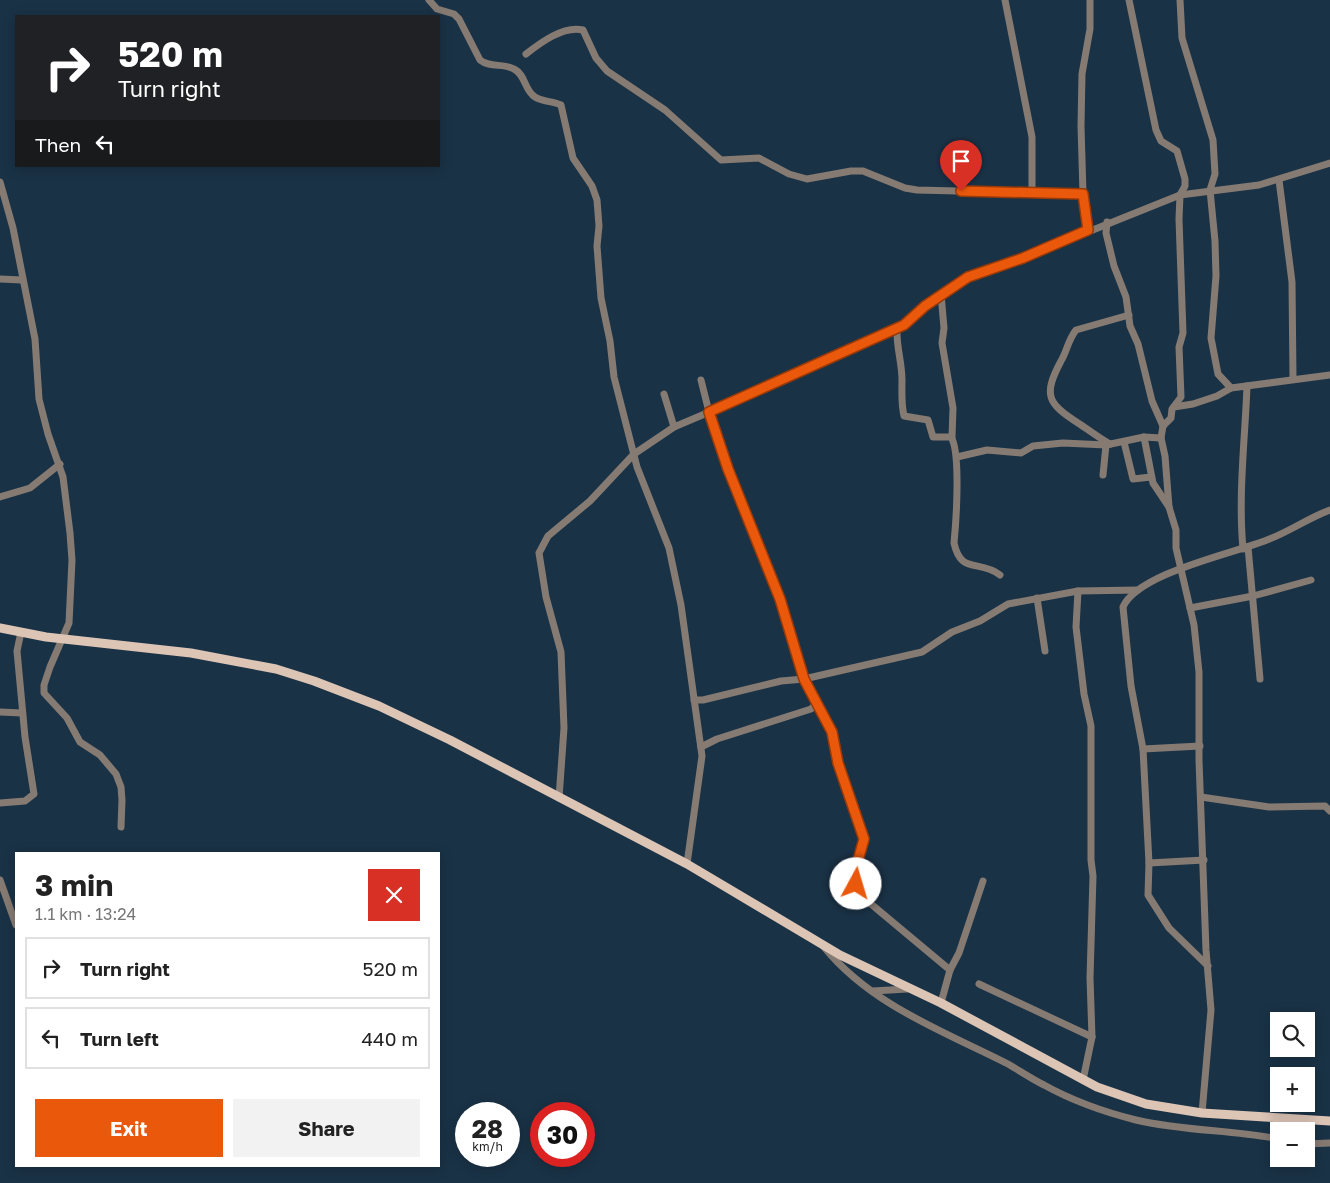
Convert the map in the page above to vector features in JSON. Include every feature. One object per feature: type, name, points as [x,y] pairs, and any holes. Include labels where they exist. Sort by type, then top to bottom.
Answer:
[{"type":"main road","points":[[0,628],[200,655],[276,670],[314,681],[379,706],[450,740],[686,864],[820,943],[941,1003],[1097,1087],[1146,1104],[1202,1113],[1330,1121]]},
{"type":"street","points":[[429,0],[436,9],[457,16],[480,60],[485,64],[515,69],[521,74],[529,92],[535,98],[558,103],[562,107],[566,134],[573,158],[592,186],[597,200],[599,226],[597,246],[602,304],[610,341],[614,377],[639,473],[649,494],[673,560],[701,746],[702,756],[694,796],[686,864]]},
{"type":"street","points":[[1005,0],[1032,137],[1032,192]]},
{"type":"street","points":[[1088,230],[1083,194],[1082,83],[1090,29],[1090,0]]},
{"type":"street","points":[[1129,0],[1156,130],[1161,141],[1177,151],[1185,186],[1180,195],[1179,219],[1183,333],[1179,348],[1181,397],[1174,406],[1171,418],[1163,426]]},
{"type":"street","points":[[1180,0],[1182,38],[1213,140],[1215,174],[1210,190],[1216,258],[1211,338],[1218,374],[1231,388]]},
{"type":"street","points":[[526,54],[546,40],[567,31],[583,30],[596,58],[607,71],[664,110],[721,160],[758,158],[802,179],[863,171],[905,188],[917,190],[999,194],[1032,192],[1083,194]]},
{"type":"street","points":[[559,798],[564,728],[561,652],[546,597],[539,554],[548,536],[590,501],[634,454],[674,427],[904,325],[941,294],[974,274],[1023,258],[1107,222],[1180,195],[1258,185],[1330,163]]},
{"type":"street","points":[[1279,180],[1292,282],[1293,378]]},
{"type":"street","points":[[0,182],[13,228],[35,339],[39,398],[48,434],[63,477],[72,560],[70,621],[50,667],[44,685],[44,693],[67,718],[80,742],[100,754],[116,774],[121,787],[121,827]]},
{"type":"street","points":[[1107,222],[1106,233],[1116,270],[1126,297],[1152,401],[1163,426],[1161,438],[1165,456],[1169,507],[1176,530],[1176,548],[1190,608],[1199,672],[1201,797],[1211,1010],[1202,1113]]},
{"type":"street","points":[[0,279],[22,280]]},
{"type":"street","points":[[941,294],[944,328],[942,343],[953,408],[952,438],[957,457],[955,550],[960,560],[966,565],[988,567],[1000,575]]},
{"type":"street","points":[[1108,445],[1056,408],[1050,395],[1050,384],[1062,360],[1065,347],[1076,330],[1129,315]]},
{"type":"street","points":[[897,328],[896,344],[902,380],[900,394],[904,416],[928,420],[932,437],[952,438]]},
{"type":"street","points":[[1174,406],[1193,404],[1218,396],[1231,388],[1293,378],[1330,375]]},
{"type":"street","points":[[701,380],[709,412],[728,469],[780,599],[804,679],[832,732],[838,763],[863,836],[864,843],[855,871],[856,884],[860,892],[890,918],[900,930],[950,970]]},
{"type":"street","points":[[1247,386],[1246,440],[1241,474],[1245,548],[1253,596],[1260,679]]},
{"type":"street","points":[[664,394],[674,427]]},
{"type":"street","points":[[957,457],[987,450],[1021,453],[1033,446],[1063,443],[1108,445],[1144,438],[1161,438]]},
{"type":"street","points":[[1144,438],[1154,486],[1169,507]]},
{"type":"street","points":[[1124,442],[1133,479],[1151,477]]},
{"type":"street","points":[[1103,475],[1108,445]]},
{"type":"street","points":[[0,497],[30,488],[60,464]]},
{"type":"street","points":[[1208,966],[1170,928],[1150,898],[1148,891],[1149,863],[1143,750],[1131,686],[1123,612],[1126,600],[1155,579],[1292,530],[1330,510]]},
{"type":"street","points":[[1190,608],[1253,596],[1311,580]]},
{"type":"street","points":[[694,700],[703,700],[781,681],[804,679],[922,652],[952,632],[980,621],[1008,604],[1078,591],[1140,590]]},
{"type":"street","points":[[1078,591],[1076,627],[1085,701],[1091,726],[1091,860],[1093,876],[1090,985],[1092,1037],[1083,1080]]},
{"type":"street","points":[[1037,598],[1045,651]]},
{"type":"street","points":[[0,803],[25,801],[34,794],[22,713],[17,651],[21,632]]},
{"type":"street","points":[[701,746],[811,710],[816,704]]},
{"type":"street","points":[[0,712],[22,713]]},
{"type":"street","points":[[1143,750],[1200,746]]},
{"type":"street","points":[[1201,797],[1269,808],[1325,806],[1330,811]]},
{"type":"street","points":[[1149,863],[1204,860]]},
{"type":"street","points":[[0,880],[15,922]]},
{"type":"street","points":[[941,1003],[950,970],[959,953],[983,881]]},
{"type":"street","points":[[820,943],[846,972],[889,1004],[938,1032],[1010,1065],[1061,1094],[1097,1108],[1162,1125],[1270,1138]]},
{"type":"street","points":[[980,984],[1092,1037]]},
{"type":"street","points":[[873,992],[896,988],[914,989]]},
{"type":"street","points":[[1315,1144],[1330,1143]]},
{"type":"route","points":[[856,884],[855,871],[864,839],[838,763],[832,732],[804,679],[780,599],[751,522],[734,485],[718,432],[709,412],[904,325],[925,306],[974,274],[1023,258],[1088,230],[1085,221],[1083,194],[1062,192],[999,194],[961,191]]}]
